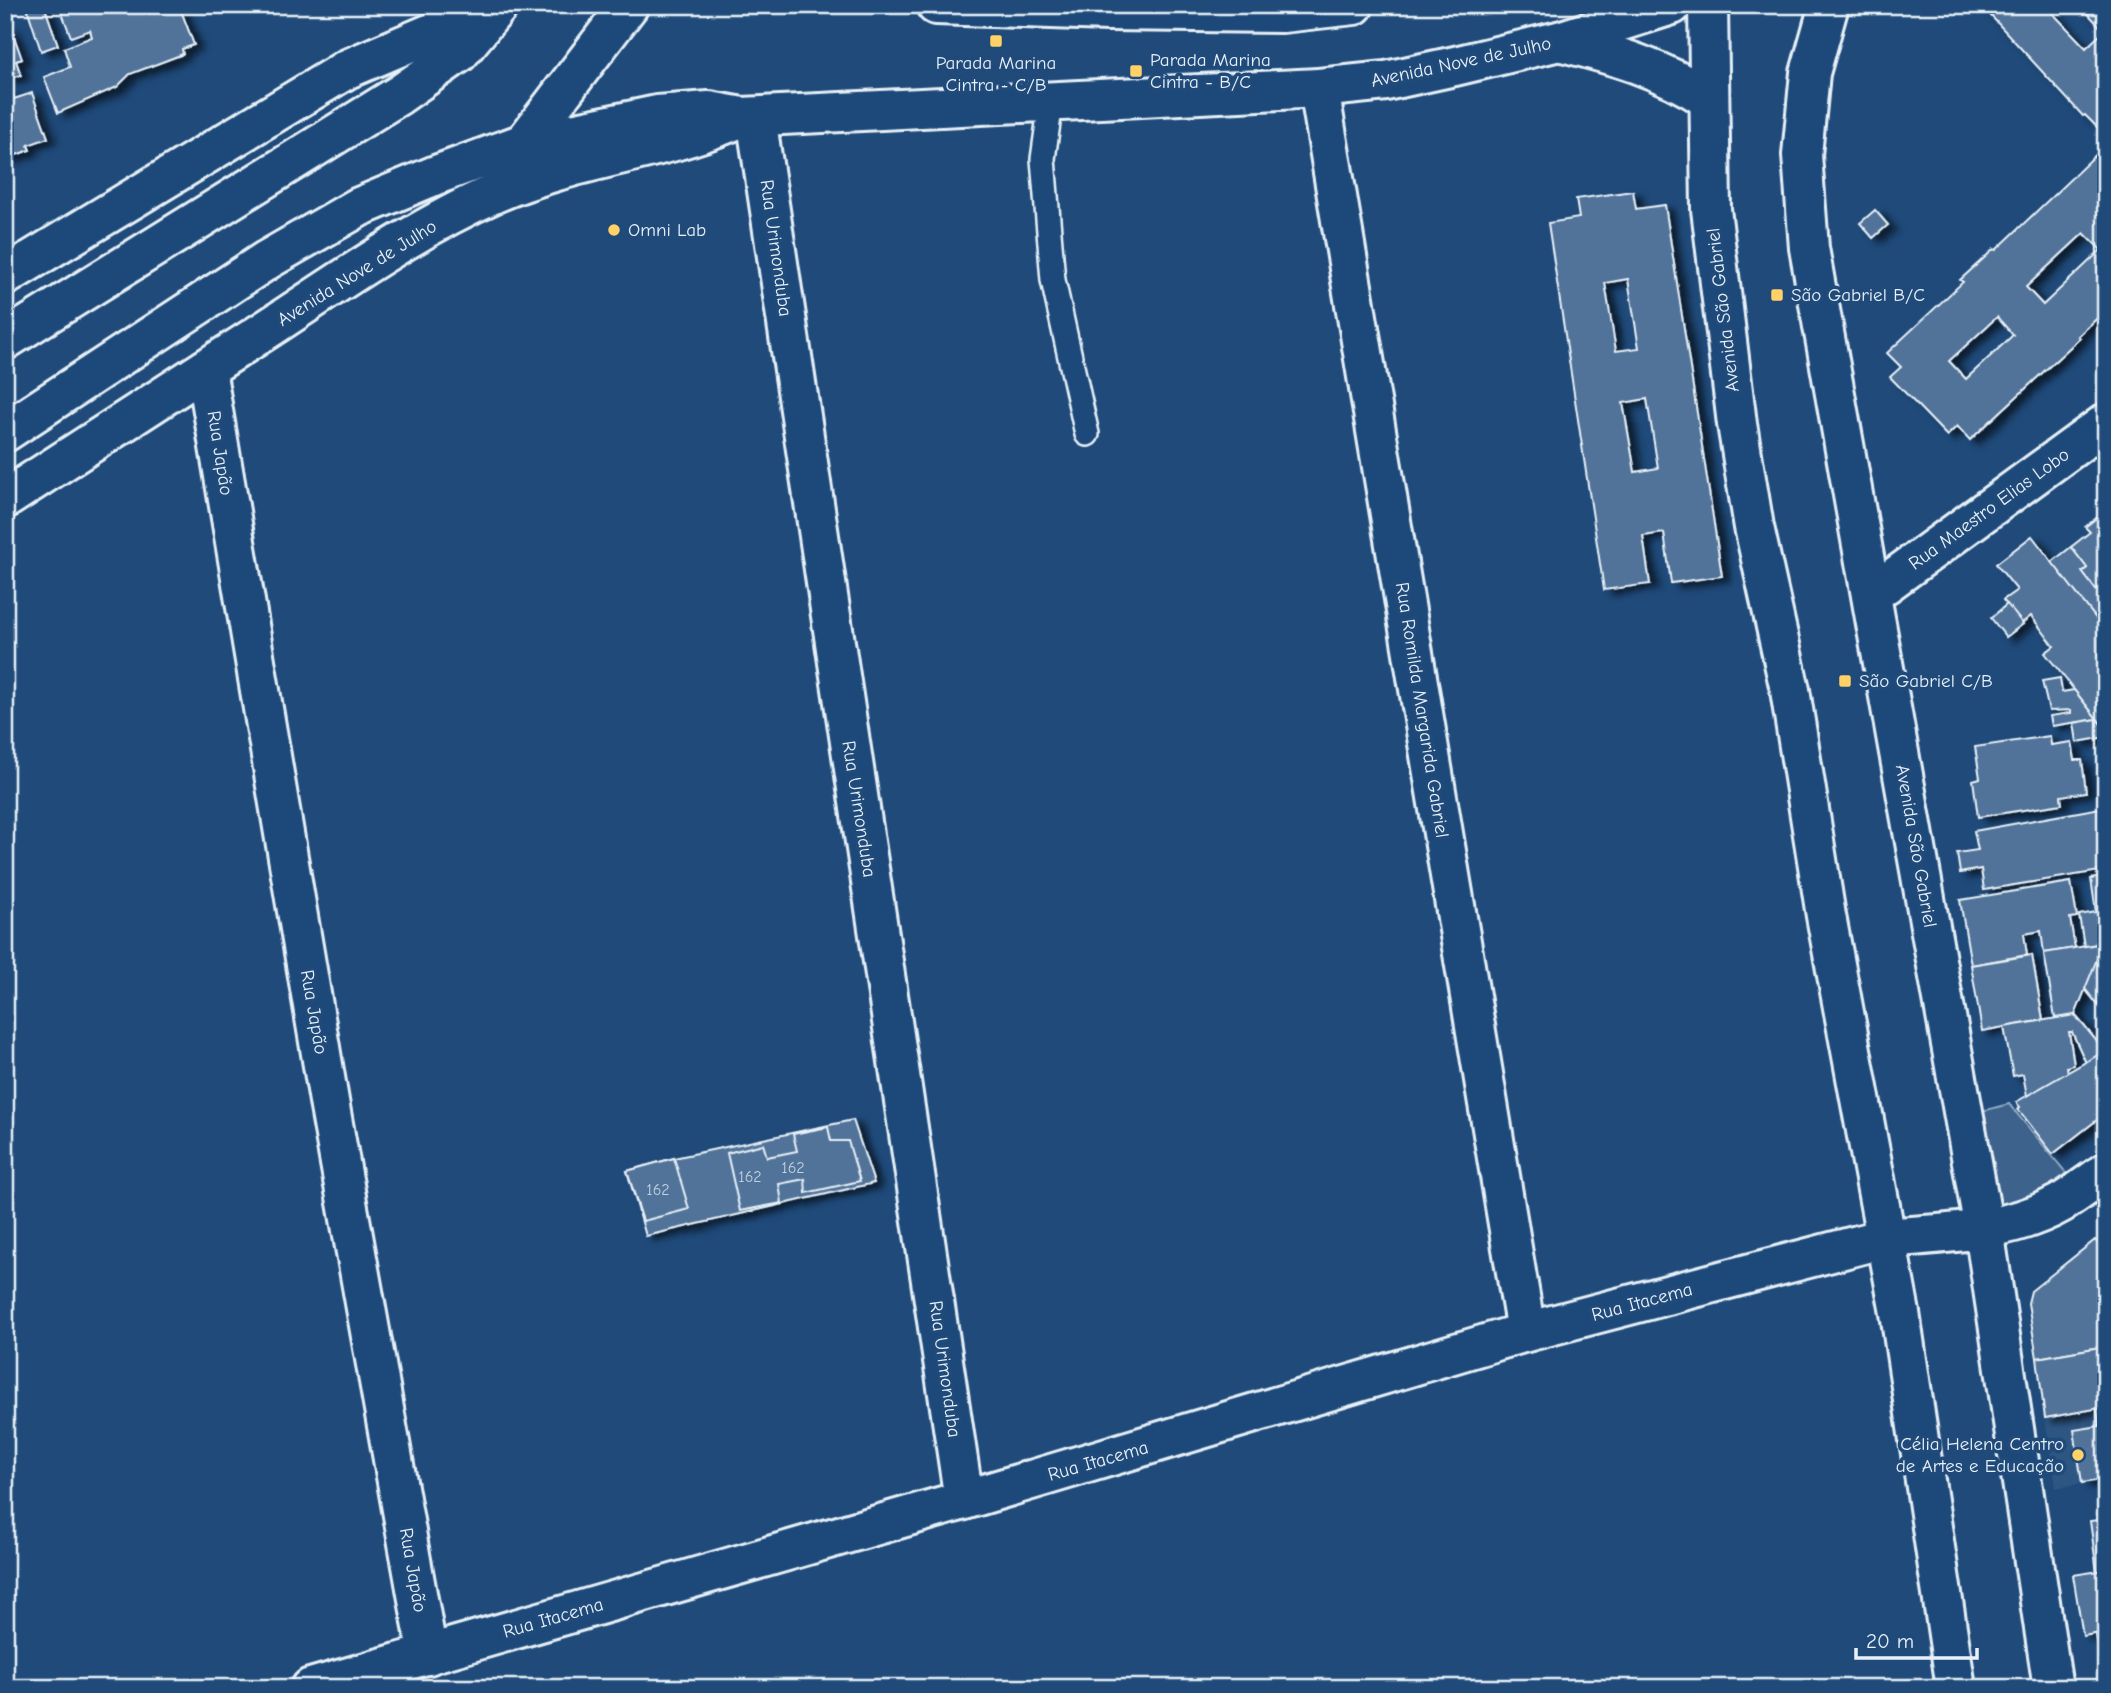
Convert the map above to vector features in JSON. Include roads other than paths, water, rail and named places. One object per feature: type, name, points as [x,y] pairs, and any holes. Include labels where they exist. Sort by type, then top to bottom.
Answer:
[{"type":"main road","points":[[5,276],[347,69],[498,5]]},
{"type":"main road","points":[[5,340],[427,75],[470,42],[498,5]]},
{"type":"main road","points":[[524,143],[629,5]]},
{"type":"main road","points":[[936,5],[1282,13],[1354,5]]},
{"type":"main road","name":"Avenida Nove de Julho","points":[[5,432],[267,260],[359,207],[524,143],[657,115],[709,111],[749,117],[1319,88],[1386,81],[1559,41],[1672,5]]},
{"type":"main road","name":"Avenida São Gabriel","points":[[1708,5],[1711,209],[1737,424],[1754,527],[1790,690],[1826,916],[1900,1313],[1956,1688]]},
{"type":"main road","name":"Avenida São Gabriel","points":[[1829,5],[1810,73],[1802,155],[1809,248],[1984,1229],[2053,1688]]},
{"type":"main road","points":[[1559,41],[1629,59],[1687,85],[1709,99]]},
{"type":"main road","name":"Rua Romilda Margarida Gabriel","points":[[1319,88],[1526,1332]]},
{"type":"main road","name":"Avenida Nove de Julho","points":[[5,499],[422,231],[494,193],[550,172],[694,136],[749,117]]},
{"type":"main road","name":"Rua Urimonduba","points":[[749,117],[964,1500]]},
{"type":"main road","name":"Rua Japão","points":[[206,369],[330,1107],[429,1654]]},
{"type":"main road","name":"Rua Maestro Elias Lobo","points":[[1872,594],[2106,423]]},
{"type":"main road","name":"Rua Itacema","points":[[311,1688],[964,1500],[1526,1332],[1885,1238],[1984,1229],[2050,1208],[2106,1172]]},
{"type":"lane","points":[[1051,102],[1044,159],[1053,280],[1087,434]]},
{"type":"place","name":"Parada Marina Cintra - C/B","points":[[996,41]]},
{"type":"place","name":"Parada Marina Cintra - B/C","points":[[1136,71]]},
{"type":"place","name":"Omni Lab","points":[[614,230]]},
{"type":"place","name":"São Gabriel B/C","points":[[1777,295]]},
{"type":"place","name":"São Gabriel C/B","points":[[1845,681]]},
{"type":"place","name":"Célia Helena Centro de Artes e Educação","points":[[2078,1455]]}]
